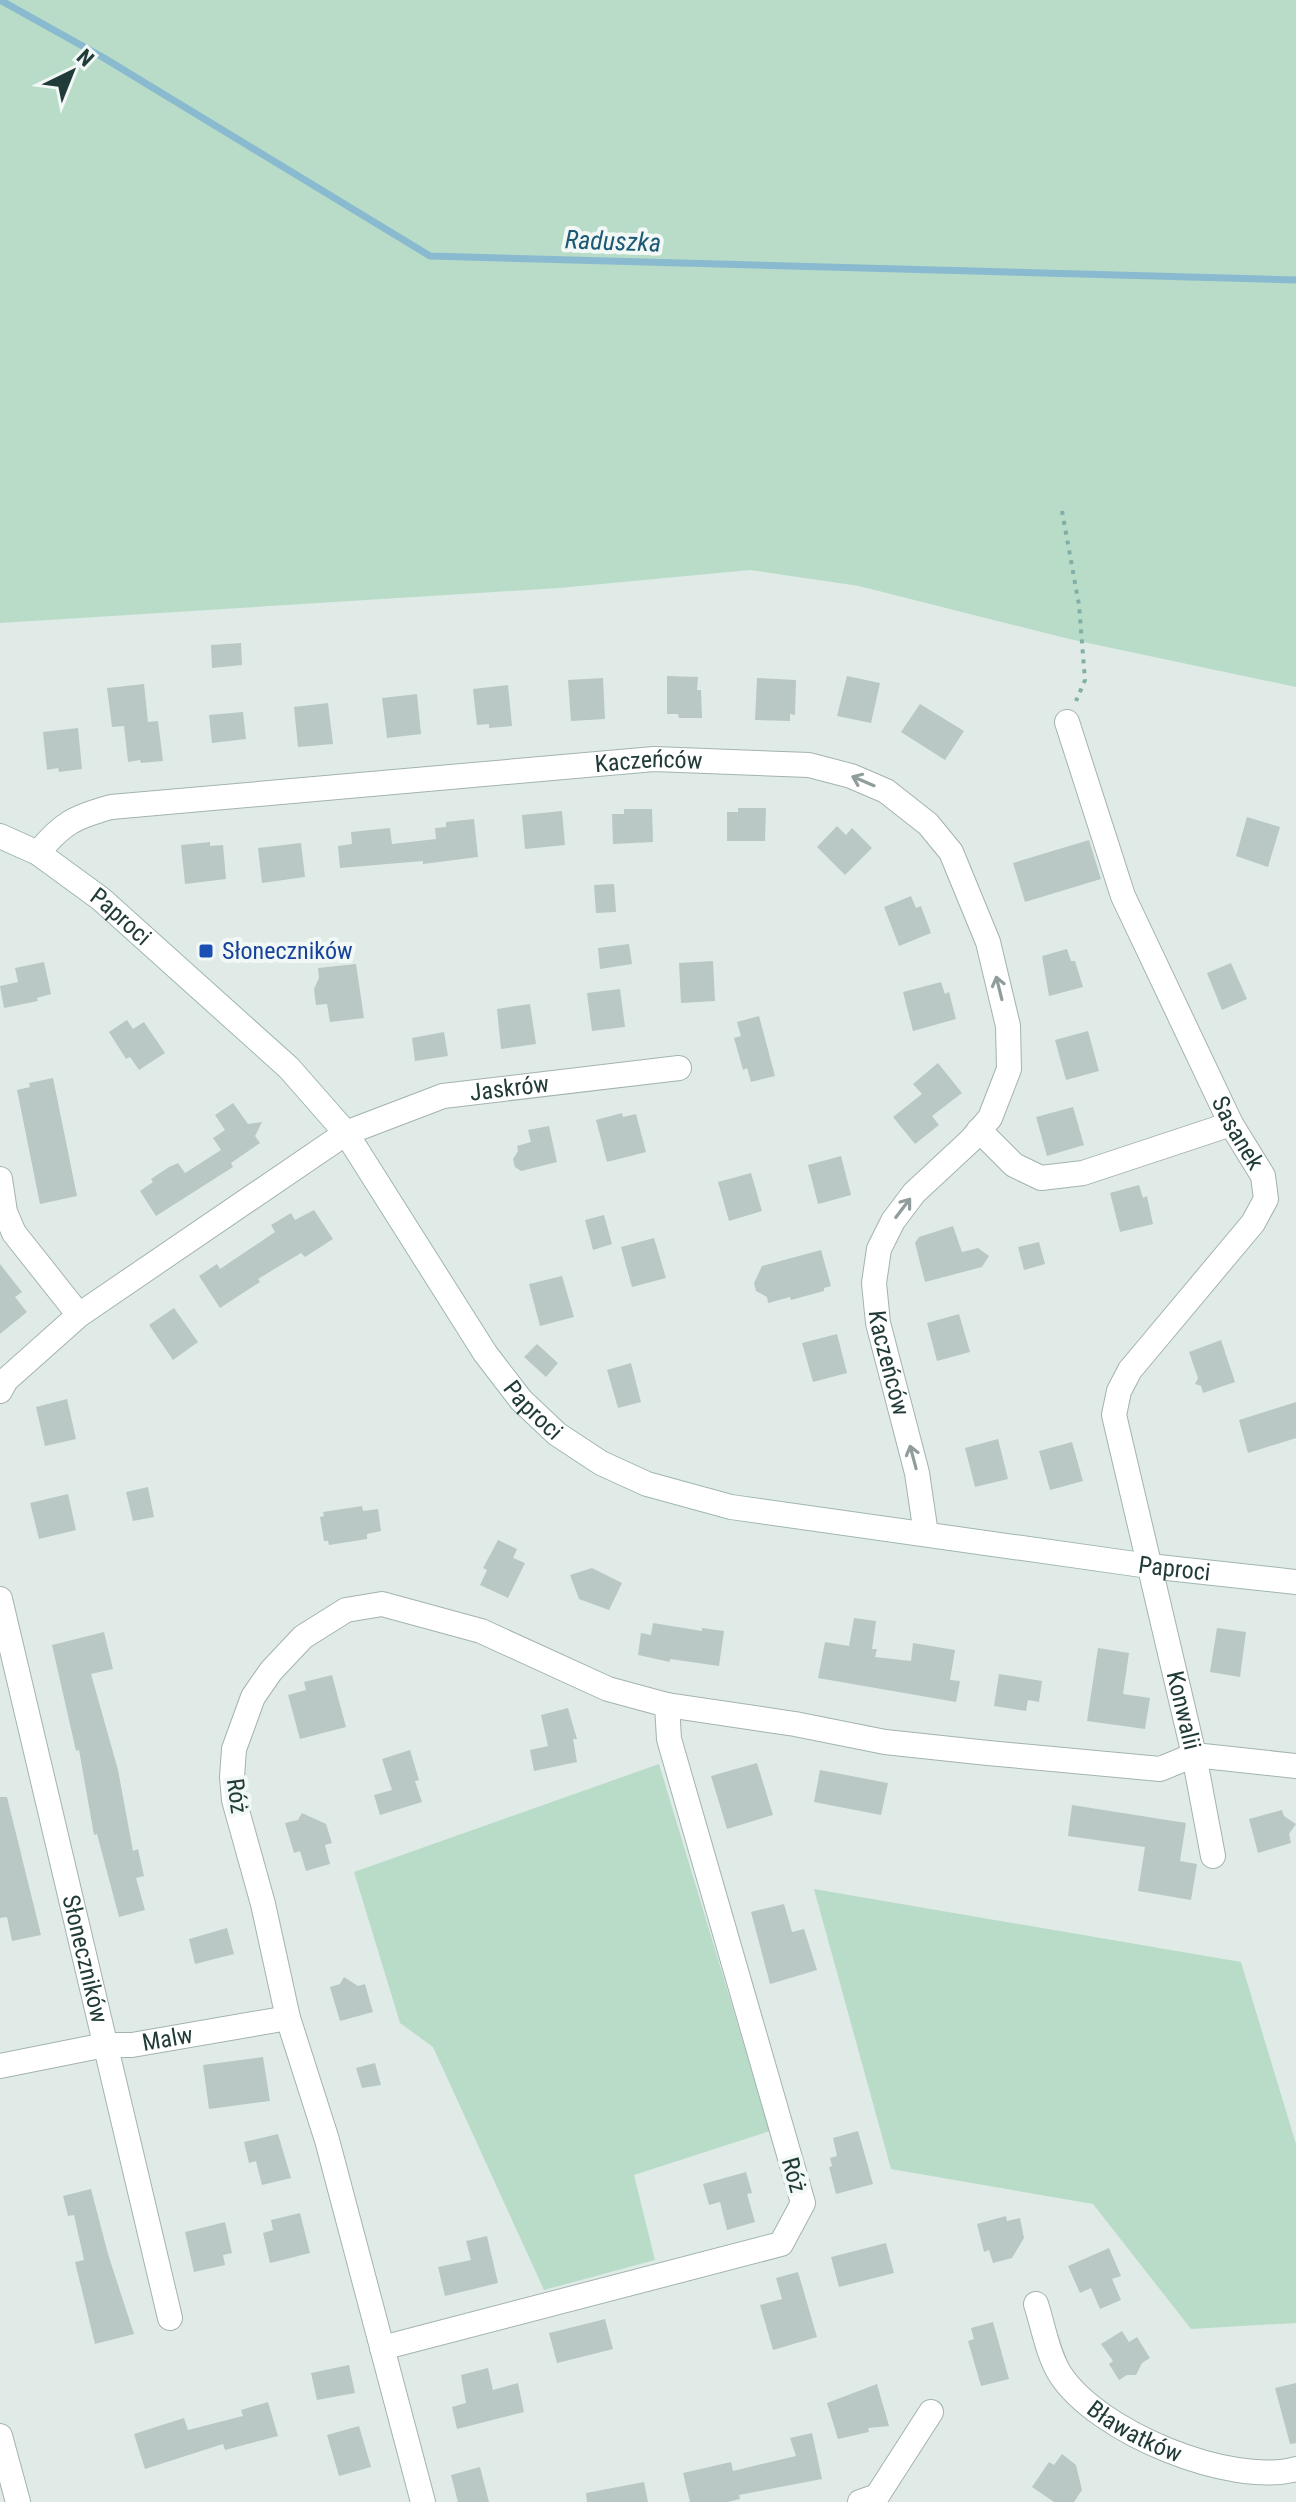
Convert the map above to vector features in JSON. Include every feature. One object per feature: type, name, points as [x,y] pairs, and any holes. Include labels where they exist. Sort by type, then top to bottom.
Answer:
[{"type":"street","name":"Sasanek","points":[[1067,722],[1123,896],[1231,1124],[1263,1176],[1266,1199],[1253,1223],[1130,1370],[1119,1391],[1114,1415],[1149,1566]]},
{"type":"street","name":"Kaczeńców","points":[[38,853],[55,832],[74,818],[111,807],[654,759],[809,765],[851,776],[886,791],[928,824],[951,852],[988,942],[1008,1026],[1009,1069],[990,1118],[914,1193],[893,1221],[879,1249],[874,1283],[878,1323],[917,1473],[926,1534]]},
{"type":"street","name":"Paproci","points":[[0,836],[38,853],[101,899],[289,1068],[346,1133],[485,1353],[521,1400],[557,1434],[601,1463],[647,1484],[717,1503],[1149,1566],[1296,1582]]},
{"type":"street","name":"Jaskrów","points":[[346,1133],[443,1096],[679,1068]]},
{"type":"street","points":[[979,1130],[1014,1165],[1041,1178],[1083,1173],[1231,1124]]},
{"type":"street","points":[[0,1391],[6,1380],[79,1315],[346,1133]]},
{"type":"street","points":[[0,1179],[5,1212],[14,1233],[79,1315]]},
{"type":"street","name":"Konwalii","points":[[1149,1566],[1194,1755],[1213,1856]]},
{"type":"street","name":"Słoneczników","points":[[0,1599],[170,2318]]},
{"type":"street","name":"Róż","points":[[423,2502],[327,2140],[288,2018],[263,1904],[234,1800],[234,1749],[253,1697],[271,1671],[303,1637],[346,1610],[382,1604],[481,1631],[608,1689],[667,1705],[795,1724],[885,1742],[1020,1756],[1160,1769],[1194,1755]]},
{"type":"street","name":"Róż","points":[[382,2348],[781,2244],[803,2203],[669,1739],[667,1705]]},
{"type":"street","points":[[1194,1755],[1296,1766]]},
{"type":"street","name":"Malw","points":[[0,2066],[105,2045],[132,2045],[288,2018]]},
{"type":"street","name":"Bławatków","points":[[1036,2304],[1058,2372],[1079,2399],[1116,2425],[1151,2445],[1232,2469],[1259,2474],[1296,2469]]},
{"type":"street","points":[[860,2502],[877,2496],[931,2412]]},
{"type":"street","points":[[0,2436],[18,2502]]},
{"type":"path","points":[[1062,511],[1079,605],[1085,680],[1067,722]]},
{"type":"green space","points":[[0,0],[1296,0],[1296,687],[1069,639],[859,586],[750,570],[559,588],[0,623]]},
{"type":"green space","points":[[659,1764],[770,2131],[634,2175],[655,2260],[544,2290],[433,2047],[400,2023],[354,1872]]},
{"type":"green space","points":[[814,1889],[1241,1962],[1296,2144],[1296,2323],[1191,2329],[1093,2204],[891,2169]]},
{"type":"building","points":[[241,643],[242,665],[212,668],[211,645]]},
{"type":"building","points":[[667,676],[698,677],[702,718],[679,718],[678,714],[667,714]]},
{"type":"building","points":[[847,676],[880,683],[871,723],[837,716]]},
{"type":"building","points":[[603,678],[605,719],[571,721],[568,680]]},
{"type":"building","points":[[757,678],[796,680],[795,715],[790,714],[790,721],[755,720]]},
{"type":"building","points":[[144,684],[148,722],[158,721],[163,761],[128,762],[124,726],[112,727],[107,688]]},
{"type":"building","points":[[508,685],[512,726],[489,728],[489,724],[477,725],[473,689]]},
{"type":"building","points":[[417,694],[421,734],[387,738],[382,698]]},
{"type":"building","points":[[328,703],[333,744],[298,747],[294,707]]},
{"type":"building","points":[[920,704],[964,731],[945,760],[901,732]]},
{"type":"building","points":[[243,712],[246,739],[212,743],[209,715]]},
{"type":"building","points":[[78,728],[82,769],[47,770],[43,732]]},
{"type":"building","points":[[738,808],[766,808],[765,841],[727,841],[727,812],[738,812]]},
{"type":"building","points":[[624,809],[652,809],[653,842],[613,844],[612,814],[624,814]]},
{"type":"building","points":[[562,811],[565,845],[525,849],[522,815]]},
{"type":"building","points":[[1247,817],[1280,827],[1268,867],[1236,856]]},
{"type":"building","points":[[474,819],[478,857],[423,864],[423,861],[340,868],[338,846],[352,844],[351,832],[390,828],[392,844],[436,839],[435,828],[446,827],[446,822]]},
{"type":"building","points":[[837,826],[846,835],[852,828],[872,848],[845,875],[817,847]]},
{"type":"building","points":[[1089,840],[1101,879],[1025,902],[1013,863]]},
{"type":"building","points":[[210,842],[210,846],[223,845],[226,879],[185,884],[181,845]]},
{"type":"building","points":[[301,843],[305,877],[262,883],[258,848]]},
{"type":"building","points":[[614,884],[616,912],[596,913],[594,885]]},
{"type":"building","points":[[911,896],[916,908],[921,906],[931,933],[899,946],[884,907]]},
{"type":"building","points":[[629,944],[632,964],[600,969],[598,948]]},
{"type":"building","points":[[1067,949],[1071,961],[1075,961],[1083,987],[1049,996],[1042,956]]},
{"type":"building","points":[[713,961],[715,1001],[681,1003],[679,963]]},
{"type":"building","points":[[44,962],[51,994],[37,998],[38,1001],[4,1008],[0,986],[18,982],[15,968]]},
{"type":"building","points":[[1231,963],[1247,999],[1222,1010],[1207,973]]},
{"type":"building","points":[[356,964],[364,1018],[330,1022],[327,1004],[316,1005],[314,989],[319,978],[318,968]]},
{"type":"building","points":[[941,982],[945,994],[949,992],[956,1019],[913,1031],[903,992]]},
{"type":"building","points":[[620,989],[625,1027],[592,1031],[587,993]]},
{"type":"building","points":[[530,1004],[536,1044],[501,1049],[497,1009]]},
{"type":"building","points":[[759,1016],[775,1076],[751,1082],[747,1068],[743,1070],[734,1038],[741,1036],[737,1022]]},
{"type":"building","points":[[127,1020],[133,1029],[144,1022],[165,1053],[139,1070],[130,1057],[126,1059],[109,1032]]},
{"type":"building","points":[[1088,1031],[1099,1071],[1066,1080],[1055,1040]]},
{"type":"building","points":[[444,1032],[448,1056],[415,1061],[412,1038]]},
{"type":"building","points":[[938,1063],[962,1093],[932,1116],[939,1125],[915,1144],[893,1117],[922,1094],[913,1084]]},
{"type":"building","points":[[53,1078],[77,1196],[40,1204],[17,1090],[30,1087],[29,1083]]},
{"type":"building","points":[[233,1103],[248,1124],[262,1122],[255,1136],[260,1143],[231,1163],[233,1167],[156,1216],[140,1191],[169,1167],[178,1163],[185,1173],[221,1150],[213,1138],[225,1130],[215,1115]]},
{"type":"building","points":[[1073,1107],[1084,1145],[1047,1156],[1036,1117]]},
{"type":"building","points":[[622,1113],[623,1117],[636,1114],[646,1152],[607,1162],[596,1120]]},
{"type":"building","points":[[549,1126],[557,1162],[521,1171],[515,1167],[513,1159],[518,1151],[517,1146],[531,1142],[528,1130]]},
{"type":"building","points":[[841,1156],[851,1195],[818,1204],[808,1165]]},
{"type":"building","points":[[751,1173],[762,1211],[729,1221],[718,1182]]},
{"type":"building","points":[[1139,1185],[1143,1198],[1147,1196],[1153,1224],[1120,1232],[1110,1193]]},
{"type":"building","points":[[314,1210],[333,1239],[305,1257],[301,1253],[258,1279],[260,1282],[220,1308],[199,1276],[217,1264],[220,1269],[275,1232],[271,1225],[291,1213],[295,1220]]},
{"type":"building","points":[[604,1215],[612,1244],[593,1250],[585,1220]]},
{"type":"building","points":[[953,1226],[962,1252],[978,1248],[989,1256],[982,1267],[925,1282],[915,1243],[919,1237]]},
{"type":"building","points":[[654,1238],[666,1278],[632,1287],[621,1247]]},
{"type":"building","points":[[1039,1242],[1045,1264],[1024,1270],[1018,1247]]},
{"type":"building","points":[[821,1250],[831,1286],[824,1288],[824,1291],[768,1303],[767,1297],[756,1291],[754,1283],[762,1266]]},
{"type":"building","points":[[0,1264],[22,1292],[15,1297],[27,1312],[0,1334]]},
{"type":"building","points":[[562,1276],[574,1317],[540,1326],[529,1284]]},
{"type":"building","points":[[174,1308],[198,1342],[173,1360],[149,1325]]},
{"type":"building","points":[[959,1314],[970,1352],[937,1361],[927,1323]]},
{"type":"building","points":[[837,1334],[847,1373],[813,1382],[802,1343]]},
{"type":"building","points":[[1221,1340],[1235,1382],[1203,1393],[1201,1386],[1195,1384],[1198,1378],[1189,1352]]},
{"type":"building","points":[[537,1344],[558,1363],[546,1377],[524,1357]]},
{"type":"building","points":[[631,1363],[641,1402],[618,1408],[607,1370]]},
{"type":"building","points":[[67,1399],[76,1439],[45,1446],[36,1407]]},
{"type":"building","points":[[1296,1402],[1296,1438],[1248,1453],[1239,1420]]},
{"type":"building","points":[[998,1439],[1008,1479],[975,1487],[965,1448]]},
{"type":"building","points":[[1072,1442],[1083,1481],[1050,1490],[1039,1451]]},
{"type":"building","points":[[148,1487],[154,1517],[133,1521],[126,1492]]},
{"type":"building","points":[[68,1494],[76,1530],[39,1539],[30,1503]]},
{"type":"building","points":[[362,1506],[363,1511],[378,1509],[381,1531],[367,1534],[367,1539],[329,1545],[328,1541],[324,1541],[320,1517],[324,1516],[323,1512]]},
{"type":"building","points":[[498,1540],[517,1549],[513,1558],[525,1563],[508,1598],[480,1585],[487,1570],[483,1568]]},
{"type":"building","points":[[592,1568],[622,1583],[609,1610],[579,1599],[570,1575]]},
{"type":"building","points":[[854,1618],[876,1621],[872,1649],[877,1649],[875,1657],[911,1661],[913,1643],[955,1650],[950,1680],[960,1681],[956,1702],[818,1678],[825,1642],[849,1646]]},
{"type":"building","points":[[653,1623],[702,1631],[702,1628],[724,1631],[719,1666],[670,1659],[670,1662],[638,1655],[641,1633],[651,1635]]},
{"type":"building","points":[[1217,1628],[1246,1632],[1240,1677],[1210,1672]]},
{"type":"building","points":[[104,1632],[113,1669],[91,1674],[118,1770],[133,1851],[138,1849],[144,1876],[136,1878],[145,1910],[119,1917],[97,1834],[94,1835],[79,1750],[76,1751],[52,1645]]},
{"type":"building","points":[[1098,1648],[1129,1653],[1123,1694],[1150,1698],[1145,1729],[1087,1721]]},
{"type":"building","points":[[999,1674],[1042,1681],[1039,1702],[1028,1700],[1026,1711],[994,1706]]},
{"type":"building","points":[[332,1675],[346,1727],[300,1739],[288,1695],[306,1690],[304,1682]]},
{"type":"building","points":[[568,1708],[577,1739],[573,1739],[577,1762],[534,1771],[530,1750],[548,1746],[541,1715]]},
{"type":"building","points":[[410,1750],[422,1802],[380,1815],[374,1795],[392,1790],[382,1759]]},
{"type":"building","points":[[757,1763],[773,1815],[727,1829],[711,1776]]},
{"type":"building","points":[[820,1770],[888,1783],[881,1815],[814,1802]]},
{"type":"building","points":[[0,1797],[7,1797],[41,1935],[12,1941],[7,1917],[0,1918]]},
{"type":"building","points":[[1072,1805],[1186,1823],[1180,1861],[1197,1864],[1191,1900],[1138,1891],[1145,1847],[1068,1836]]},
{"type":"building","points":[[1282,1810],[1284,1816],[1296,1824],[1289,1834],[1291,1843],[1258,1853],[1249,1819]]},
{"type":"building","points":[[302,1813],[326,1824],[332,1843],[325,1845],[330,1864],[306,1871],[300,1851],[294,1853],[285,1823],[298,1820]]},
{"type":"building","points":[[784,1904],[792,1932],[804,1929],[817,1970],[770,1984],[751,1912]]},
{"type":"building","points":[[227,1928],[234,1954],[195,1964],[189,1939]]},
{"type":"building","points":[[344,1977],[358,1986],[365,1984],[373,2012],[340,2021],[330,1987],[340,1984]]},
{"type":"building","points":[[263,2057],[270,2101],[209,2109],[203,2065]]},
{"type":"building","points":[[375,2063],[381,2085],[362,2088],[356,2068]]},
{"type":"building","points":[[858,2131],[873,2184],[836,2194],[829,2167],[832,2166],[830,2158],[837,2156],[833,2138]]},
{"type":"building","points":[[278,2134],[291,2178],[262,2185],[256,2161],[249,2163],[244,2142]]},
{"type":"building","points":[[746,2172],[752,2193],[747,2194],[755,2222],[727,2230],[720,2202],[709,2205],[703,2184]]},
{"type":"building","points":[[91,2189],[134,2334],[95,2344],[75,2262],[84,2260],[74,2215],[68,2216],[63,2196]]},
{"type":"building","points":[[300,2213],[310,2253],[270,2263],[263,2233],[273,2230],[271,2220]]},
{"type":"building","points":[[1006,2216],[1007,2221],[1020,2218],[1024,2238],[1012,2258],[993,2263],[989,2250],[984,2252],[977,2224]]},
{"type":"building","points":[[225,2222],[232,2253],[223,2255],[225,2265],[194,2272],[185,2232]]},
{"type":"building","points":[[487,2236],[498,2283],[445,2296],[438,2267],[471,2260],[466,2241]]},
{"type":"building","points":[[886,2243],[894,2273],[839,2287],[831,2257]]},
{"type":"building","points":[[1109,2248],[1121,2276],[1112,2279],[1121,2300],[1100,2309],[1091,2288],[1080,2293],[1068,2266]]},
{"type":"building","points":[[798,2272],[817,2337],[773,2350],[760,2305],[782,2299],[776,2278]]},
{"type":"building","points":[[605,2319],[613,2349],[557,2363],[549,2333]]},
{"type":"building","points":[[993,2322],[1009,2379],[981,2386],[968,2341],[974,2339],[971,2328]]},
{"type":"building","points":[[1122,2331],[1129,2342],[1137,2337],[1150,2358],[1142,2363],[1136,2375],[1127,2375],[1119,2380],[1109,2364],[1113,2361],[1101,2344]]},
{"type":"building","points":[[349,2365],[355,2393],[317,2400],[311,2373]]},
{"type":"building","points":[[488,2368],[493,2390],[518,2383],[524,2412],[457,2429],[452,2407],[466,2403],[461,2375]]},
{"type":"building","points":[[1296,2383],[1296,2443],[1290,2444],[1275,2388]]},
{"type":"building","points":[[877,2384],[889,2426],[868,2428],[869,2432],[838,2439],[827,2403]]},
{"type":"building","points":[[268,2402],[278,2436],[225,2450],[223,2444],[145,2469],[134,2434],[184,2418],[188,2430],[243,2416],[241,2410]]},
{"type":"building","points":[[359,2426],[371,2467],[339,2476],[327,2435]]},
{"type":"building","points":[[812,2433],[822,2479],[739,2495],[740,2499],[728,2502],[690,2502],[683,2473],[731,2462],[733,2471],[796,2456],[790,2438]]},
{"type":"building","points":[[1062,2454],[1076,2465],[1082,2490],[1074,2502],[1054,2502],[1032,2487],[1049,2462],[1054,2465]]},
{"type":"building","points":[[480,2467],[489,2502],[458,2502],[451,2475]]},
{"type":"building","points":[[644,2482],[648,2502],[587,2502],[586,2493]]},
{"type":"waterway","name":"Raduszka","points":[[0,0],[104,58],[430,256],[1296,280]]},
{"type":"place","name":"Słoneczników","points":[[206,951]]}]
